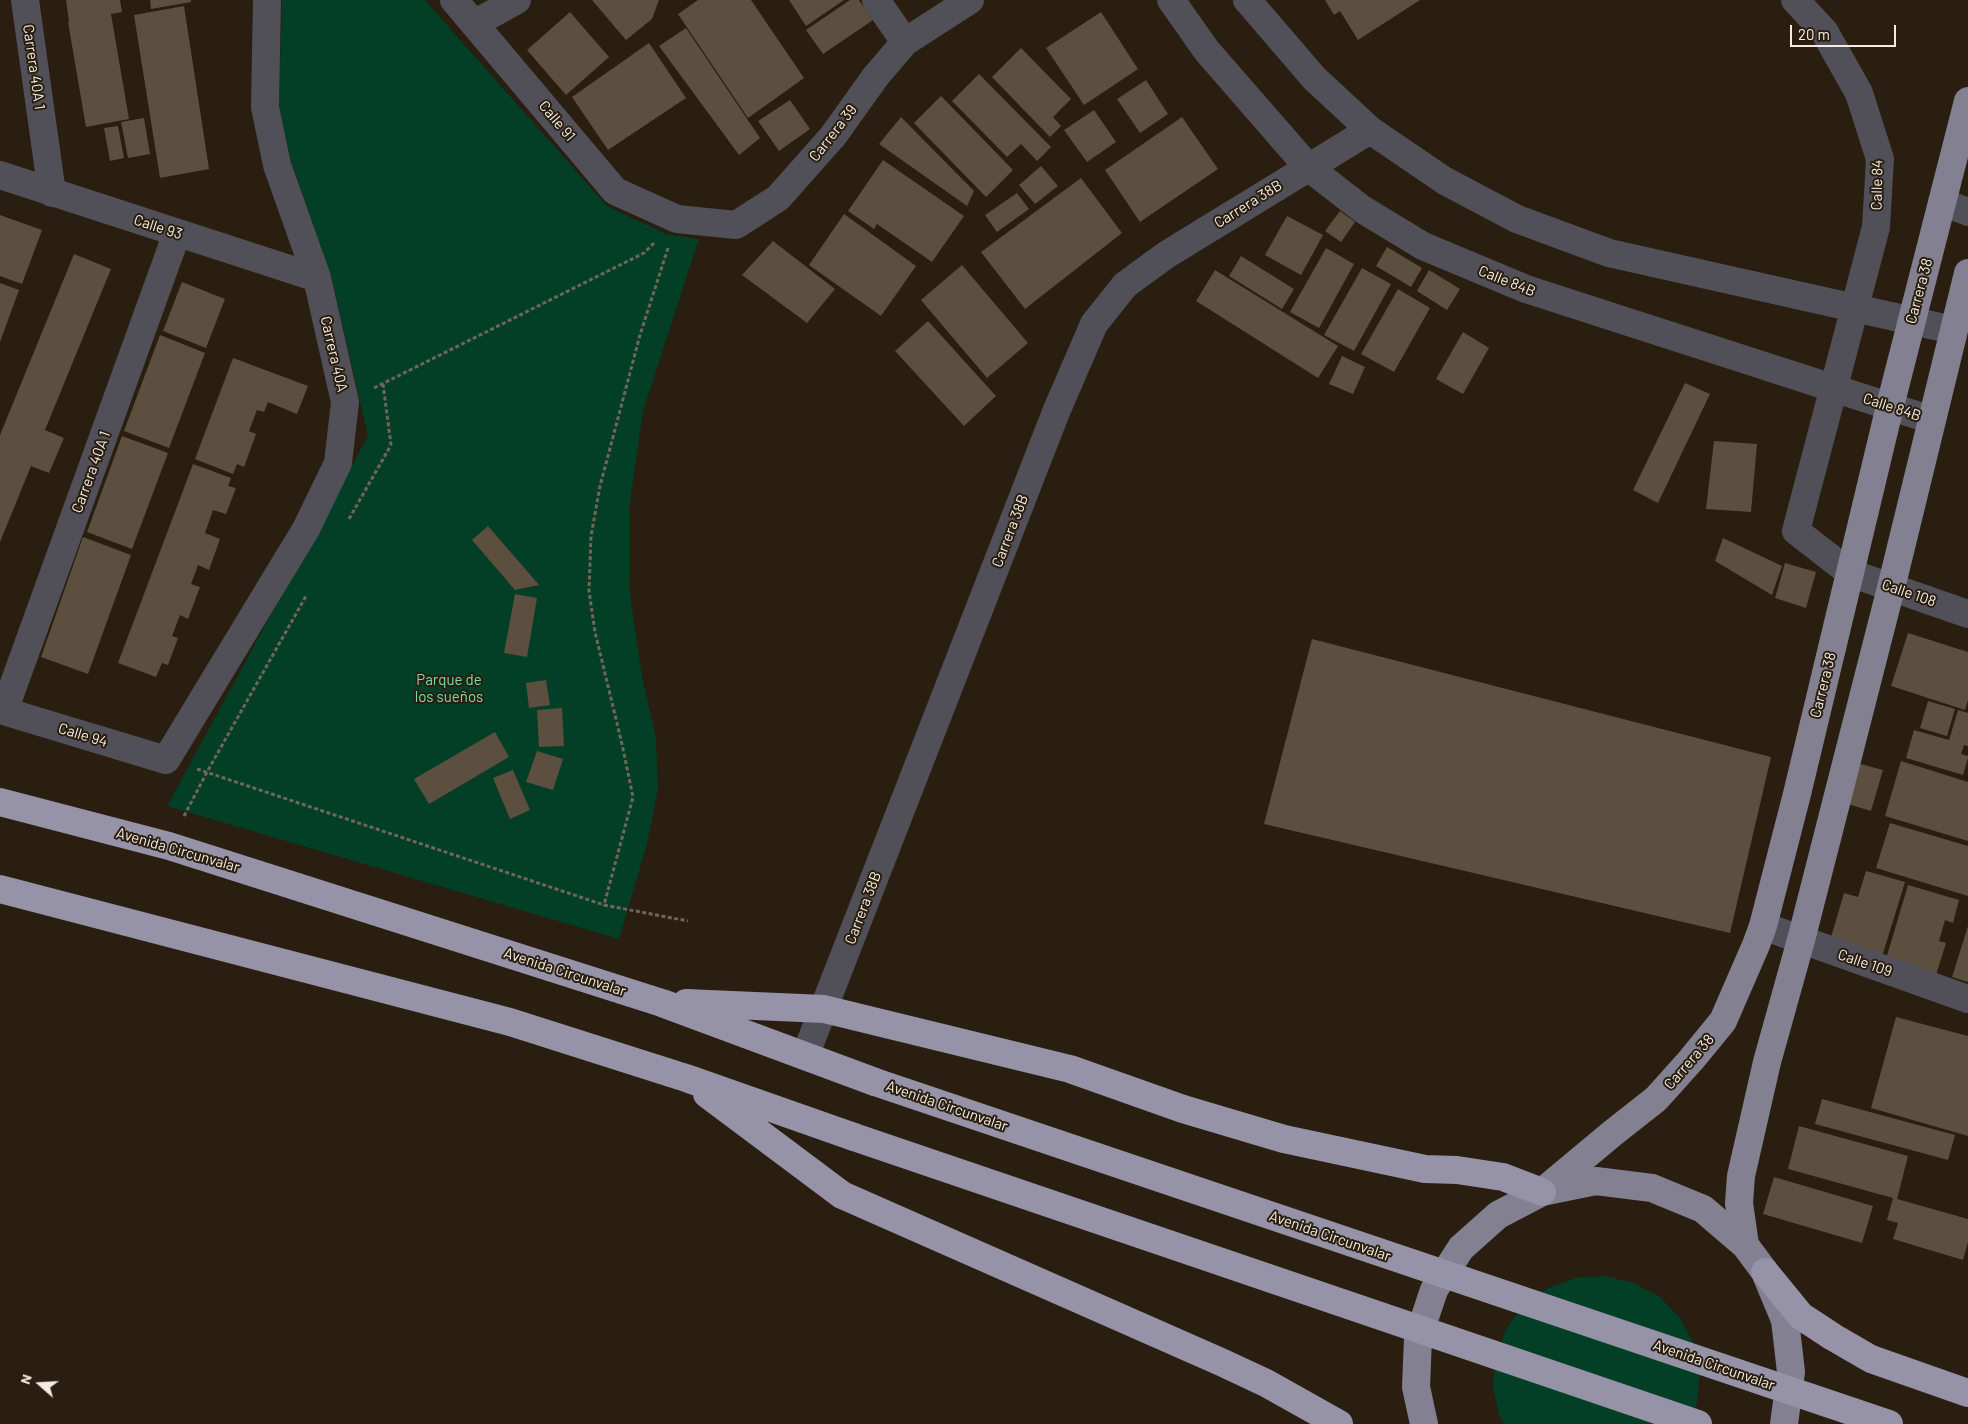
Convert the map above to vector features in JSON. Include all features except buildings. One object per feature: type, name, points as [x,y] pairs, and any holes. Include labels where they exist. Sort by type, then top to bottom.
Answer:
[{"type":"highway","name":"Avenida Circunvalar","points":[[0,802],[169,846],[662,1002],[875,1082],[1889,1424]]},
{"type":"highway","points":[[0,888],[510,1022],[686,1078],[1698,1424]]},
{"type":"highway","points":[[662,1002],[824,1009],[1070,1069],[1183,1108],[1284,1139],[1426,1170],[1457,1170],[1503,1177],[1542,1192]]},
{"type":"highway","points":[[686,1078],[842,1196],[1221,1362],[1266,1383],[1339,1424]]},
{"type":"highway","points":[[1765,1272],[1801,1316],[1833,1337],[1871,1359],[1968,1393]]},
{"type":"main road","name":"Carrera 38","points":[[1542,1192],[1656,1099],[1692,1060],[1723,1021],[1763,926],[1911,321],[1968,100]]},
{"type":"main road","points":[[1745,1245],[1739,1203],[1741,1176],[1767,1062],[1801,940],[1891,588],[1968,273]]},
{"type":"main road","points":[[1424,1424],[1416,1387],[1418,1338],[1434,1290],[1461,1248],[1498,1214],[1542,1192],[1596,1181],[1652,1188],[1702,1209],[1745,1245],[1765,1272],[1785,1320],[1791,1372],[1784,1424]]},
{"type":"street","name":"Carrera 40A 1","points":[[25,0],[52,193]]},
{"type":"street","name":"Carrera 40A","points":[[166,760],[306,529],[338,462],[345,402],[317,278],[277,165],[266,107],[267,0]]},
{"type":"street","name":"Calle 91","points":[[454,0],[616,191],[677,219]]},
{"type":"street","points":[[474,24],[517,0]]},
{"type":"street","points":[[876,0],[905,42]]},
{"type":"street","name":"Carrera 39","points":[[677,219],[736,225],[778,198],[834,136],[876,76],[905,42],[970,0]]},
{"type":"street","name":"Calle 84B","points":[[1171,0],[1207,52],[1308,167],[1362,209],[1423,246],[1526,290],[1932,420]]},
{"type":"street","points":[[1247,0],[1314,78],[1370,130],[1445,181],[1517,219],[1609,253],[1953,330]]},
{"type":"street","name":"Calle 84","points":[[1795,0],[1824,31],[1859,93],[1880,159],[1876,227],[1834,388]]},
{"type":"street","name":"Carrera 38B","points":[[805,1056],[1056,412],[1094,324],[1125,285],[1166,255],[1370,130]]},
{"type":"street","name":"Calle 93","points":[[0,175],[317,278]]},
{"type":"street","points":[[1942,202],[1968,212]]},
{"type":"street","name":"Carrera 40A 1","points":[[2,711],[177,233]]},
{"type":"street","name":"Calle 108","points":[[1834,388],[1796,531],[1850,573],[1968,614]]},
{"type":"street","name":"Calle 94","points":[[2,711],[166,760]]},
{"type":"street","name":"Calle 109","points":[[1763,926],[1968,999]]},
{"type":"path","points":[[345,402],[644,253],[677,219]]},
{"type":"path","points":[[604,905],[632,797],[622,744],[595,632],[590,591],[591,536],[600,486],[620,406],[640,335],[677,219]]},
{"type":"path","points":[[166,760],[604,905],[688,920]]},
{"type":"green space","name":"Parque de los sueños","points":[[282,0],[425,0],[607,206],[666,234],[699,239],[643,411],[629,509],[629,587],[642,677],[656,738],[658,789],[647,844],[619,939],[167,806],[368,436],[332,280],[290,158],[279,103]]},
{"type":"green space","points":[[1605,1276],[1634,1283],[1660,1297],[1680,1318],[1694,1344],[1700,1373],[1697,1403],[1689,1424],[1504,1424],[1499,1415],[1493,1386],[1496,1357],[1506,1329],[1524,1305],[1548,1288],[1576,1278]]}]
